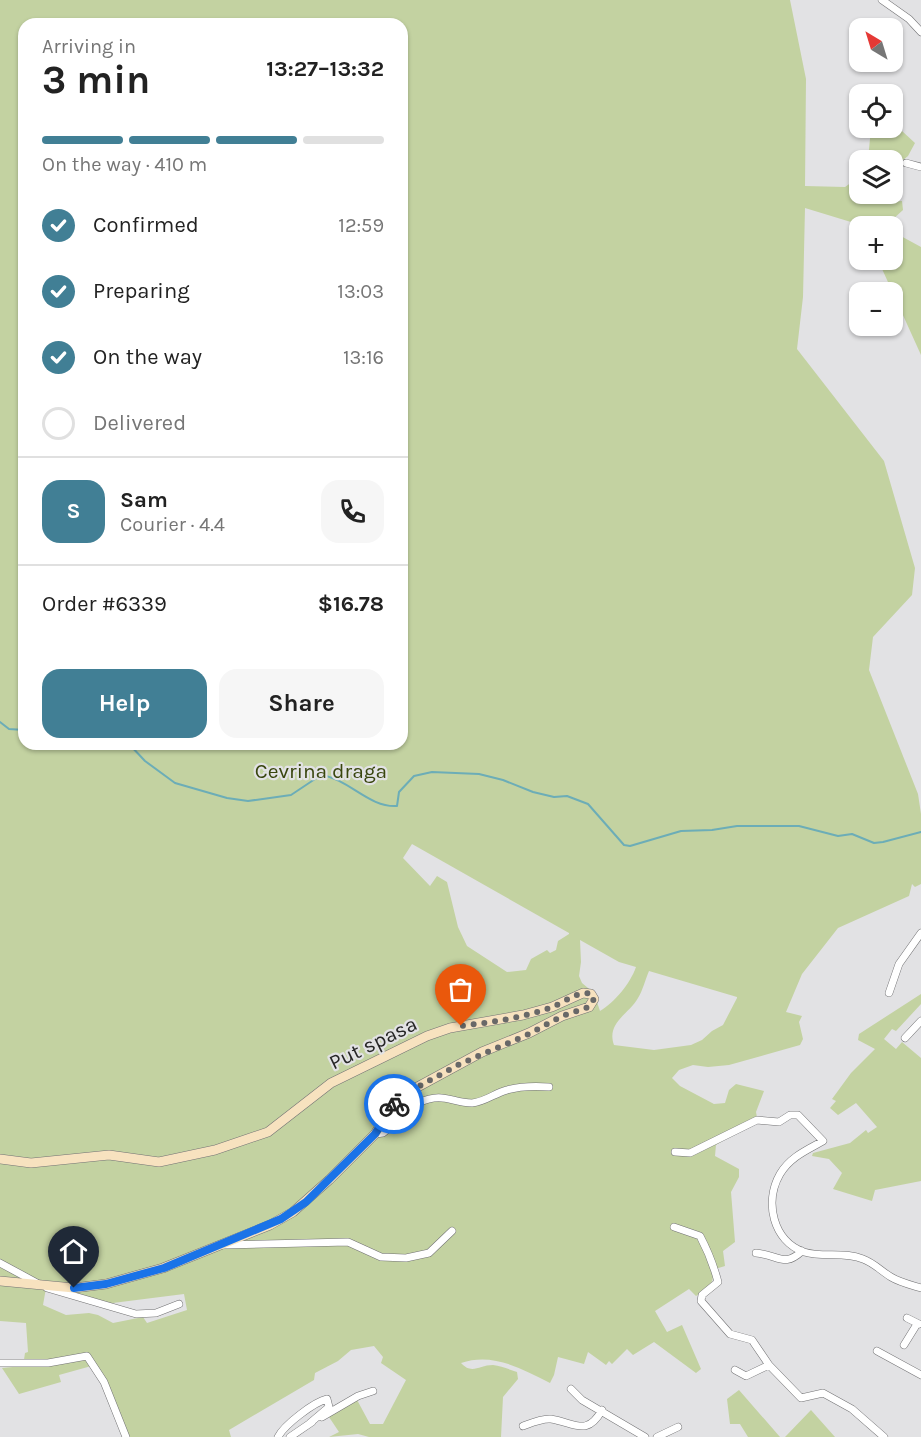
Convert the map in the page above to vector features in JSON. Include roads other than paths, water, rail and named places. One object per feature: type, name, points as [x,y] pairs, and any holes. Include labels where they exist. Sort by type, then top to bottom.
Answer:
[{"type":"street","points":[[882,0],[909,19],[921,32]]},
{"type":"street","points":[[906,163],[921,168]]},
{"type":"street","points":[[889,993],[899,964],[921,933]]},
{"type":"street","name":"Put spasa","points":[[0,1159],[31,1163],[109,1155],[159,1162],[215,1150],[268,1132],[331,1083],[427,1036],[450,1028],[523,1016],[552,1007],[583,993],[592,996],[594,1000],[589,1007],[562,1016],[529,1034],[482,1052],[412,1090],[394,1103],[375,1134],[294,1212],[270,1225],[164,1268],[106,1284],[74,1288],[0,1281]]},
{"type":"street","points":[[905,1038],[921,1021]]},
{"type":"street","points":[[375,1134],[383,1133],[409,1108],[424,1101],[445,1097],[471,1103],[485,1100],[508,1090],[531,1086],[549,1087]]},
{"type":"street","points":[[675,1152],[690,1153],[756,1121],[779,1122],[790,1115],[798,1115],[823,1141],[798,1154],[780,1173],[774,1192],[773,1218],[783,1236],[802,1251],[856,1256],[872,1263],[892,1278],[921,1288]]},
{"type":"street","points":[[674,1227],[700,1236],[714,1261],[713,1266],[718,1282],[702,1295],[701,1300],[730,1334],[752,1340],[769,1365],[801,1398],[823,1393],[852,1409],[883,1437]]},
{"type":"street","points":[[220,1245],[333,1245],[348,1242],[381,1257],[406,1258],[429,1253],[452,1231]]},
{"type":"street","points":[[756,1253],[774,1255],[786,1261],[791,1260],[802,1251]]},
{"type":"street","points":[[0,1263],[41,1285],[66,1295],[136,1314],[156,1313],[179,1304]]},
{"type":"street","points":[[904,1345],[919,1324],[907,1318]]},
{"type":"street","points":[[877,1351],[921,1375]]},
{"type":"street","points":[[0,1363],[48,1364],[87,1356],[104,1382],[126,1437]]},
{"type":"street","points":[[735,1370],[746,1376],[769,1365]]},
{"type":"street","points":[[572,1389],[575,1395],[645,1437]]},
{"type":"street","points":[[310,1423],[358,1396],[373,1391]]},
{"type":"street","points":[[278,1437],[282,1430],[305,1411],[327,1399],[329,1407],[290,1437]]},
{"type":"street","points":[[523,1426],[550,1419],[588,1426],[596,1422],[602,1410]]},
{"type":"street","points":[[657,1437],[678,1427]]},
{"type":"waterway","points":[[0,722],[9,729],[18,730]]},
{"type":"waterway","points":[[135,750],[145,761],[175,783],[227,798],[248,801],[291,795],[321,775],[341,782],[377,803],[397,806],[399,792],[414,776],[432,772],[479,774],[503,780],[533,792],[554,797],[567,796],[588,804],[624,845],[630,846],[681,831],[737,826],[799,826],[838,836],[852,834],[874,843],[921,832]]},
{"type":"park label","name":"Cevrina draga","points":[[321,771]]}]
